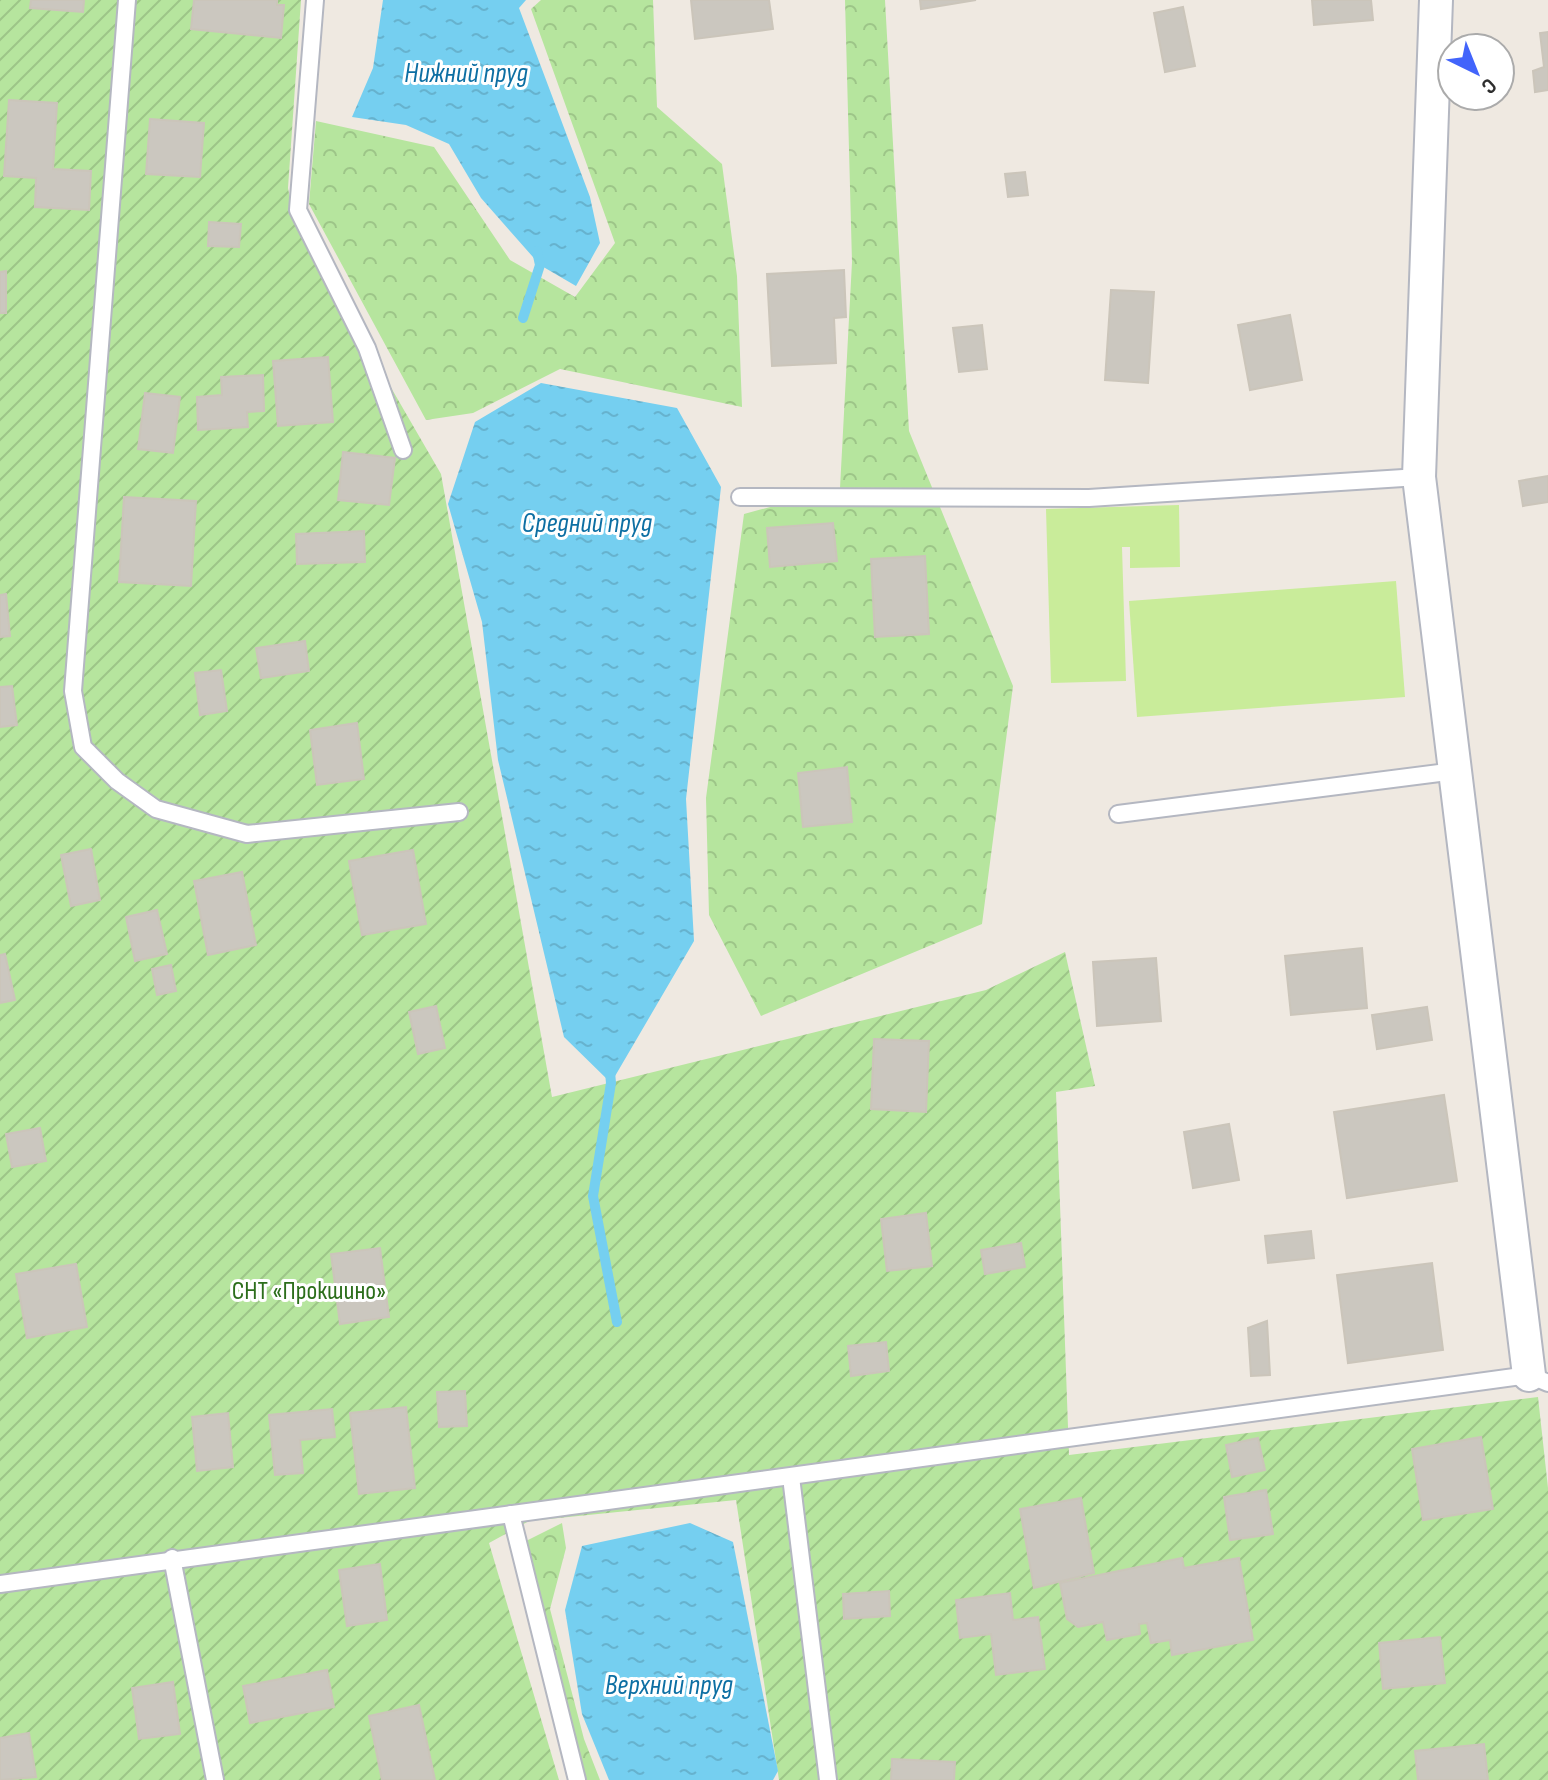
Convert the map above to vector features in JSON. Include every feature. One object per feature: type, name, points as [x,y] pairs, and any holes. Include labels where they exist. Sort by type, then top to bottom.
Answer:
[{"type":"street","points":[[1436,0],[1419,477],[1455,771],[1538,1379]]},
{"type":"lane","points":[[127,0],[73,691],[83,747],[117,781],[156,809],[247,834],[459,812]]},
{"type":"lane","points":[[315,0],[298,210],[367,348],[403,450]]},
{"type":"lane","points":[[740,497],[1089,498],[1419,477]]},
{"type":"lane","points":[[1118,814],[1455,771]]},
{"type":"lane","points":[[0,1584],[172,1558],[1538,1379]]},
{"type":"lane","points":[[791,1477],[828,1780]]},
{"type":"lane","points":[[511,1514],[577,1780]]},
{"type":"lane","points":[[172,1558],[215,1780]]},
{"type":"green space","name":"СНТ «Прокшино»","points":[[0,0],[301,0],[288,188],[294,220],[441,474],[552,1097],[986,990],[1065,952],[1095,1086],[1056,1092],[1069,1455],[1538,1397],[1548,1488],[1548,1780],[779,1780],[736,1500],[529,1521],[489,1543],[559,1780],[0,1780]]},
{"type":"green space","points":[[541,0],[653,0],[657,107],[722,164],[737,276],[742,407],[560,369],[473,413],[426,420],[309,204],[316,121],[434,147],[510,260],[575,297],[615,243],[531,9]]},
{"type":"green space","points":[[845,0],[885,0],[909,431],[1013,686],[982,924],[761,1016],[709,915],[706,798],[744,514],[840,488],[852,262]]},
{"type":"green space","points":[[1179,505],[1180,567],[1130,568],[1130,547],[1122,547],[1126,681],[1051,683],[1046,509]]},
{"type":"green space","points":[[1396,581],[1405,697],[1137,717],[1129,601]]},
{"type":"green space","points":[[562,1523],[566,1548],[550,1609],[584,1739],[600,1780],[582,1780],[520,1544]]},
{"type":"water","name":"Нижний пруд","points":[[383,0],[526,0],[519,8],[590,197],[600,243],[576,286],[540,265],[481,198],[449,144],[406,125],[352,117],[373,68]]},
{"type":"water","name":"Средний пруд","points":[[541,383],[677,408],[721,487],[686,799],[694,941],[611,1083],[564,1037],[498,760],[482,622],[448,504],[475,422]]},
{"type":"water","name":"Верхний пруд","points":[[690,1523],[733,1542],[778,1771],[773,1780],[609,1780],[582,1714],[565,1610],[582,1546]]},
{"type":"building","points":[[31,0],[84,0],[83,12],[30,8]]},
{"type":"building","points":[[194,0],[277,0],[277,5],[284,5],[281,38],[191,29]]},
{"type":"building","points":[[691,0],[769,0],[773,29],[695,39]]},
{"type":"building","points":[[920,0],[976,0],[921,9]]},
{"type":"building","points":[[1312,0],[1371,0],[1373,20],[1314,25]]},
{"type":"building","points":[[1183,7],[1195,66],[1165,72],[1154,13]]},
{"type":"building","points":[[1548,32],[1548,90],[1535,92],[1533,71],[1544,67],[1540,33]]},
{"type":"building","points":[[9,100],[57,103],[53,169],[91,171],[89,210],[35,207],[36,178],[4,176]]},
{"type":"building","points":[[150,119],[204,123],[200,177],[146,174]]},
{"type":"building","points":[[1025,172],[1028,195],[1008,197],[1005,174]]},
{"type":"building","points":[[209,222],[241,224],[239,247],[208,246]]},
{"type":"building","points":[[844,270],[846,317],[834,318],[836,363],[772,366],[767,274]]},
{"type":"building","points":[[6,271],[6,313],[0,313],[0,272]]},
{"type":"building","points":[[1111,290],[1154,292],[1148,383],[1105,380]]},
{"type":"building","points":[[1290,315],[1302,380],[1250,390],[1238,325]]},
{"type":"building","points":[[982,325],[987,369],[959,372],[953,328]]},
{"type":"building","points":[[328,357],[333,422],[278,426],[273,361]]},
{"type":"building","points":[[263,375],[264,411],[247,412],[248,427],[198,430],[197,397],[222,395],[221,377]]},
{"type":"building","points":[[145,393],[180,397],[173,453],[138,449]]},
{"type":"building","points":[[343,452],[395,458],[389,505],[338,500]]},
{"type":"building","points":[[1548,476],[1548,502],[1523,506],[1519,481]]},
{"type":"building","points":[[124,497],[196,501],[191,586],[119,582]]},
{"type":"building","points":[[833,523],[837,561],[770,567],[767,528]]},
{"type":"building","points":[[364,531],[365,562],[297,564],[296,534]]},
{"type":"building","points":[[925,556],[929,634],[875,637],[871,559]]},
{"type":"building","points":[[6,594],[10,636],[0,637],[0,595]]},
{"type":"building","points":[[305,641],[309,671],[261,678],[256,648]]},
{"type":"building","points":[[221,670],[227,711],[200,715],[195,673]]},
{"type":"building","points":[[12,686],[17,725],[0,727],[0,687]]},
{"type":"building","points":[[357,723],[364,779],[317,785],[310,730]]},
{"type":"building","points":[[847,767],[852,822],[803,827],[798,773]]},
{"type":"building","points":[[91,849],[100,900],[71,906],[61,855]]},
{"type":"building","points":[[413,850],[426,924],[362,935],[349,861]]},
{"type":"building","points":[[242,872],[256,945],[208,955],[194,881]]},
{"type":"building","points":[[157,910],[167,954],[135,961],[126,917]]},
{"type":"building","points":[[1362,948],[1367,1008],[1291,1015],[1285,956]]},
{"type":"building","points":[[5,954],[15,1000],[0,1003],[0,955]]},
{"type":"building","points":[[1156,958],[1161,1021],[1097,1026],[1093,962]]},
{"type":"building","points":[[171,965],[176,991],[157,995],[152,969]]},
{"type":"building","points":[[436,1006],[445,1048],[418,1054],[409,1012]]},
{"type":"building","points":[[1427,1007],[1432,1040],[1377,1049],[1372,1015]]},
{"type":"building","points":[[874,1039],[929,1041],[926,1112],[871,1109]]},
{"type":"building","points":[[1444,1095],[1457,1181],[1347,1198],[1334,1112]]},
{"type":"building","points":[[1229,1124],[1239,1180],[1193,1188],[1184,1132]]},
{"type":"building","points":[[40,1128],[46,1161],[12,1167],[6,1134]]},
{"type":"building","points":[[926,1213],[932,1266],[887,1271],[881,1219]]},
{"type":"building","points":[[1311,1231],[1314,1258],[1268,1263],[1265,1236]]},
{"type":"building","points":[[1021,1243],[1025,1267],[985,1274],[981,1250]]},
{"type":"building","points":[[380,1248],[389,1317],[340,1324],[331,1254]]},
{"type":"building","points":[[1432,1263],[1443,1350],[1348,1363],[1337,1275]]},
{"type":"building","points":[[76,1264],[87,1327],[27,1338],[16,1274]]},
{"type":"building","points":[[1267,1321],[1270,1375],[1251,1376],[1248,1328]]},
{"type":"building","points":[[886,1342],[889,1371],[851,1376],[848,1346]]},
{"type":"building","points":[[465,1391],[467,1426],[439,1427],[437,1392]]},
{"type":"building","points":[[406,1407],[415,1488],[359,1494],[350,1413]]},
{"type":"building","points":[[332,1409],[335,1437],[300,1440],[303,1473],[275,1475],[269,1415]]},
{"type":"building","points":[[228,1413],[233,1467],[197,1471],[192,1417]]},
{"type":"building","points":[[1481,1437],[1493,1509],[1423,1520],[1412,1449]]},
{"type":"building","points":[[1258,1438],[1265,1470],[1232,1477],[1226,1445]]},
{"type":"building","points":[[1266,1490],[1273,1534],[1230,1540],[1224,1497]]},
{"type":"building","points":[[1081,1498],[1094,1573],[1034,1588],[1020,1509]]},
{"type":"building","points":[[1182,1558],[1184,1568],[1239,1558],[1253,1640],[1172,1655],[1170,1640],[1151,1643],[1147,1623],[1139,1624],[1140,1634],[1107,1640],[1103,1622],[1078,1627],[1067,1619],[1060,1583]]},
{"type":"building","points":[[380,1564],[387,1620],[347,1626],[339,1570]]},
{"type":"building","points":[[889,1591],[890,1616],[844,1619],[843,1594]]},
{"type":"building","points":[[1010,1593],[1013,1620],[1038,1617],[1045,1669],[996,1675],[991,1634],[960,1638],[956,1600]]},
{"type":"building","points":[[1440,1637],[1445,1683],[1383,1689],[1379,1643]]},
{"type":"building","points":[[327,1670],[334,1707],[250,1723],[243,1686]]},
{"type":"building","points":[[173,1682],[180,1734],[139,1739],[132,1688]]},
{"type":"building","points":[[419,1705],[435,1780],[382,1780],[369,1716]]},
{"type":"building","points":[[29,1733],[36,1777],[0,1780],[0,1738]]},
{"type":"building","points":[[1484,1744],[1488,1780],[1418,1780],[1415,1751]]},
{"type":"building","points":[[892,1759],[955,1762],[954,1780],[891,1780]]},
{"type":"waterway","points":[[523,318],[540,265],[537,251]]},
{"type":"waterway","points":[[610,1072],[611,1083],[593,1196],[617,1322]]}]
